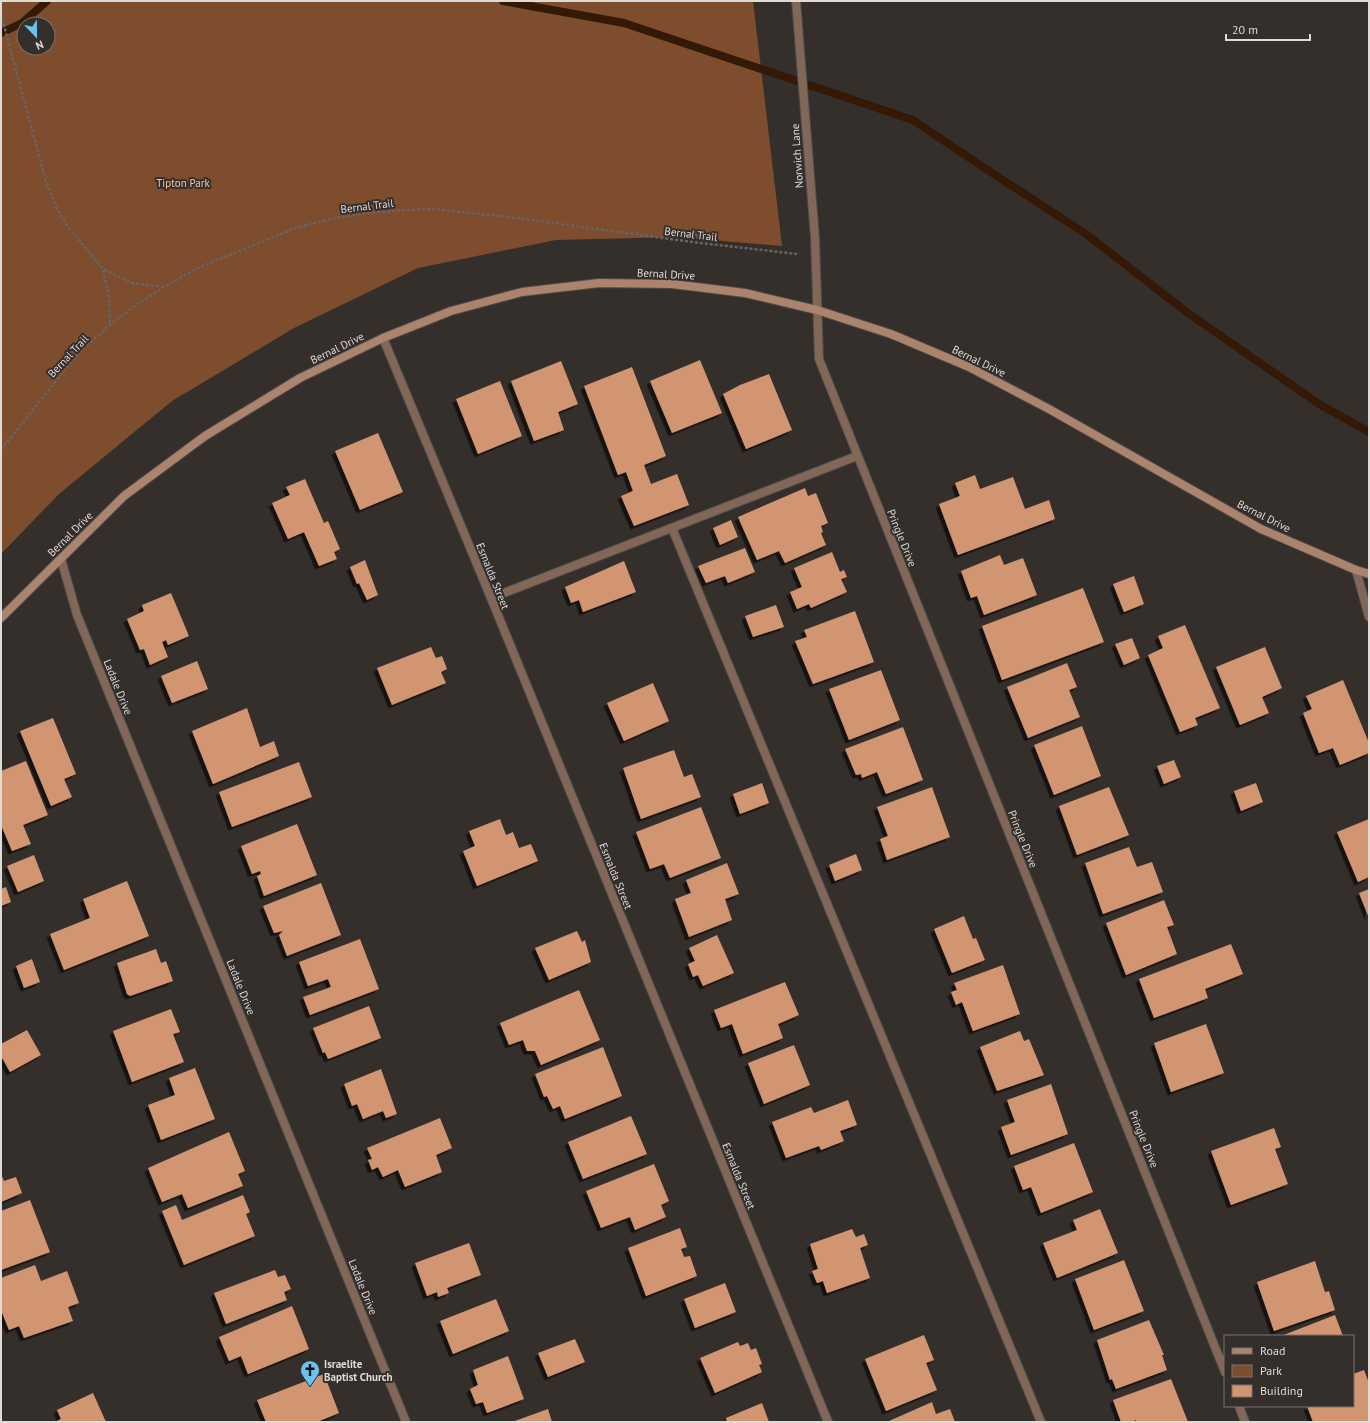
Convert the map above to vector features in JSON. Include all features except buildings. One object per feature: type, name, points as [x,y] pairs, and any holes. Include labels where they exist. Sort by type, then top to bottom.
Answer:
[{"type":"street","name":"Norwich Lane","points":[[796,1],[813,221],[817,310]]},
{"type":"street","name":"Bernal Drive","points":[[1,618],[124,496],[205,436],[300,378],[383,338],[451,311],[522,292],[599,283],[672,284],[746,293],[817,310],[891,334],[969,367],[1049,408],[1261,529],[1356,570],[1369,574]]},
{"type":"street","name":"Pringle Drive","points":[[817,310],[819,360],[1224,1370]]},
{"type":"street","name":"Esmalda Street","points":[[383,338],[828,1422]]},
{"type":"street","points":[[491,598],[857,456]]},
{"type":"street","points":[[672,528],[1041,1422]]},
{"type":"street","name":"Ladale Drive","points":[[61,559],[77,615],[406,1422]]},
{"type":"street","points":[[1356,570],[1369,617]]},
{"type":"street","points":[[1239,1407],[1245,1422]]},
{"type":"path","points":[[1,14],[46,182],[56,207],[68,228],[103,270],[132,283],[164,287]]},
{"type":"path","name":"Bernal Trail","points":[[1,450],[82,350],[110,325],[136,305],[200,267],[298,227],[331,219],[359,214],[433,209],[517,218],[692,242],[815,256]]},
{"type":"path","points":[[103,270],[109,298],[110,325]]},
{"type":"green space","name":"Tipton Park","points":[[1,1],[753,1],[782,246],[677,237],[556,240],[418,268],[294,328],[172,401],[59,494],[1,554]]},
{"type":"waterway","points":[[1,33],[22,23],[47,1]]},
{"type":"waterway","points":[[503,1],[624,23],[913,120],[1086,234],[1188,313],[1319,404],[1369,432]]},
{"type":"place","name":"Israelite Baptist Church","points":[[310,1387]]}]
